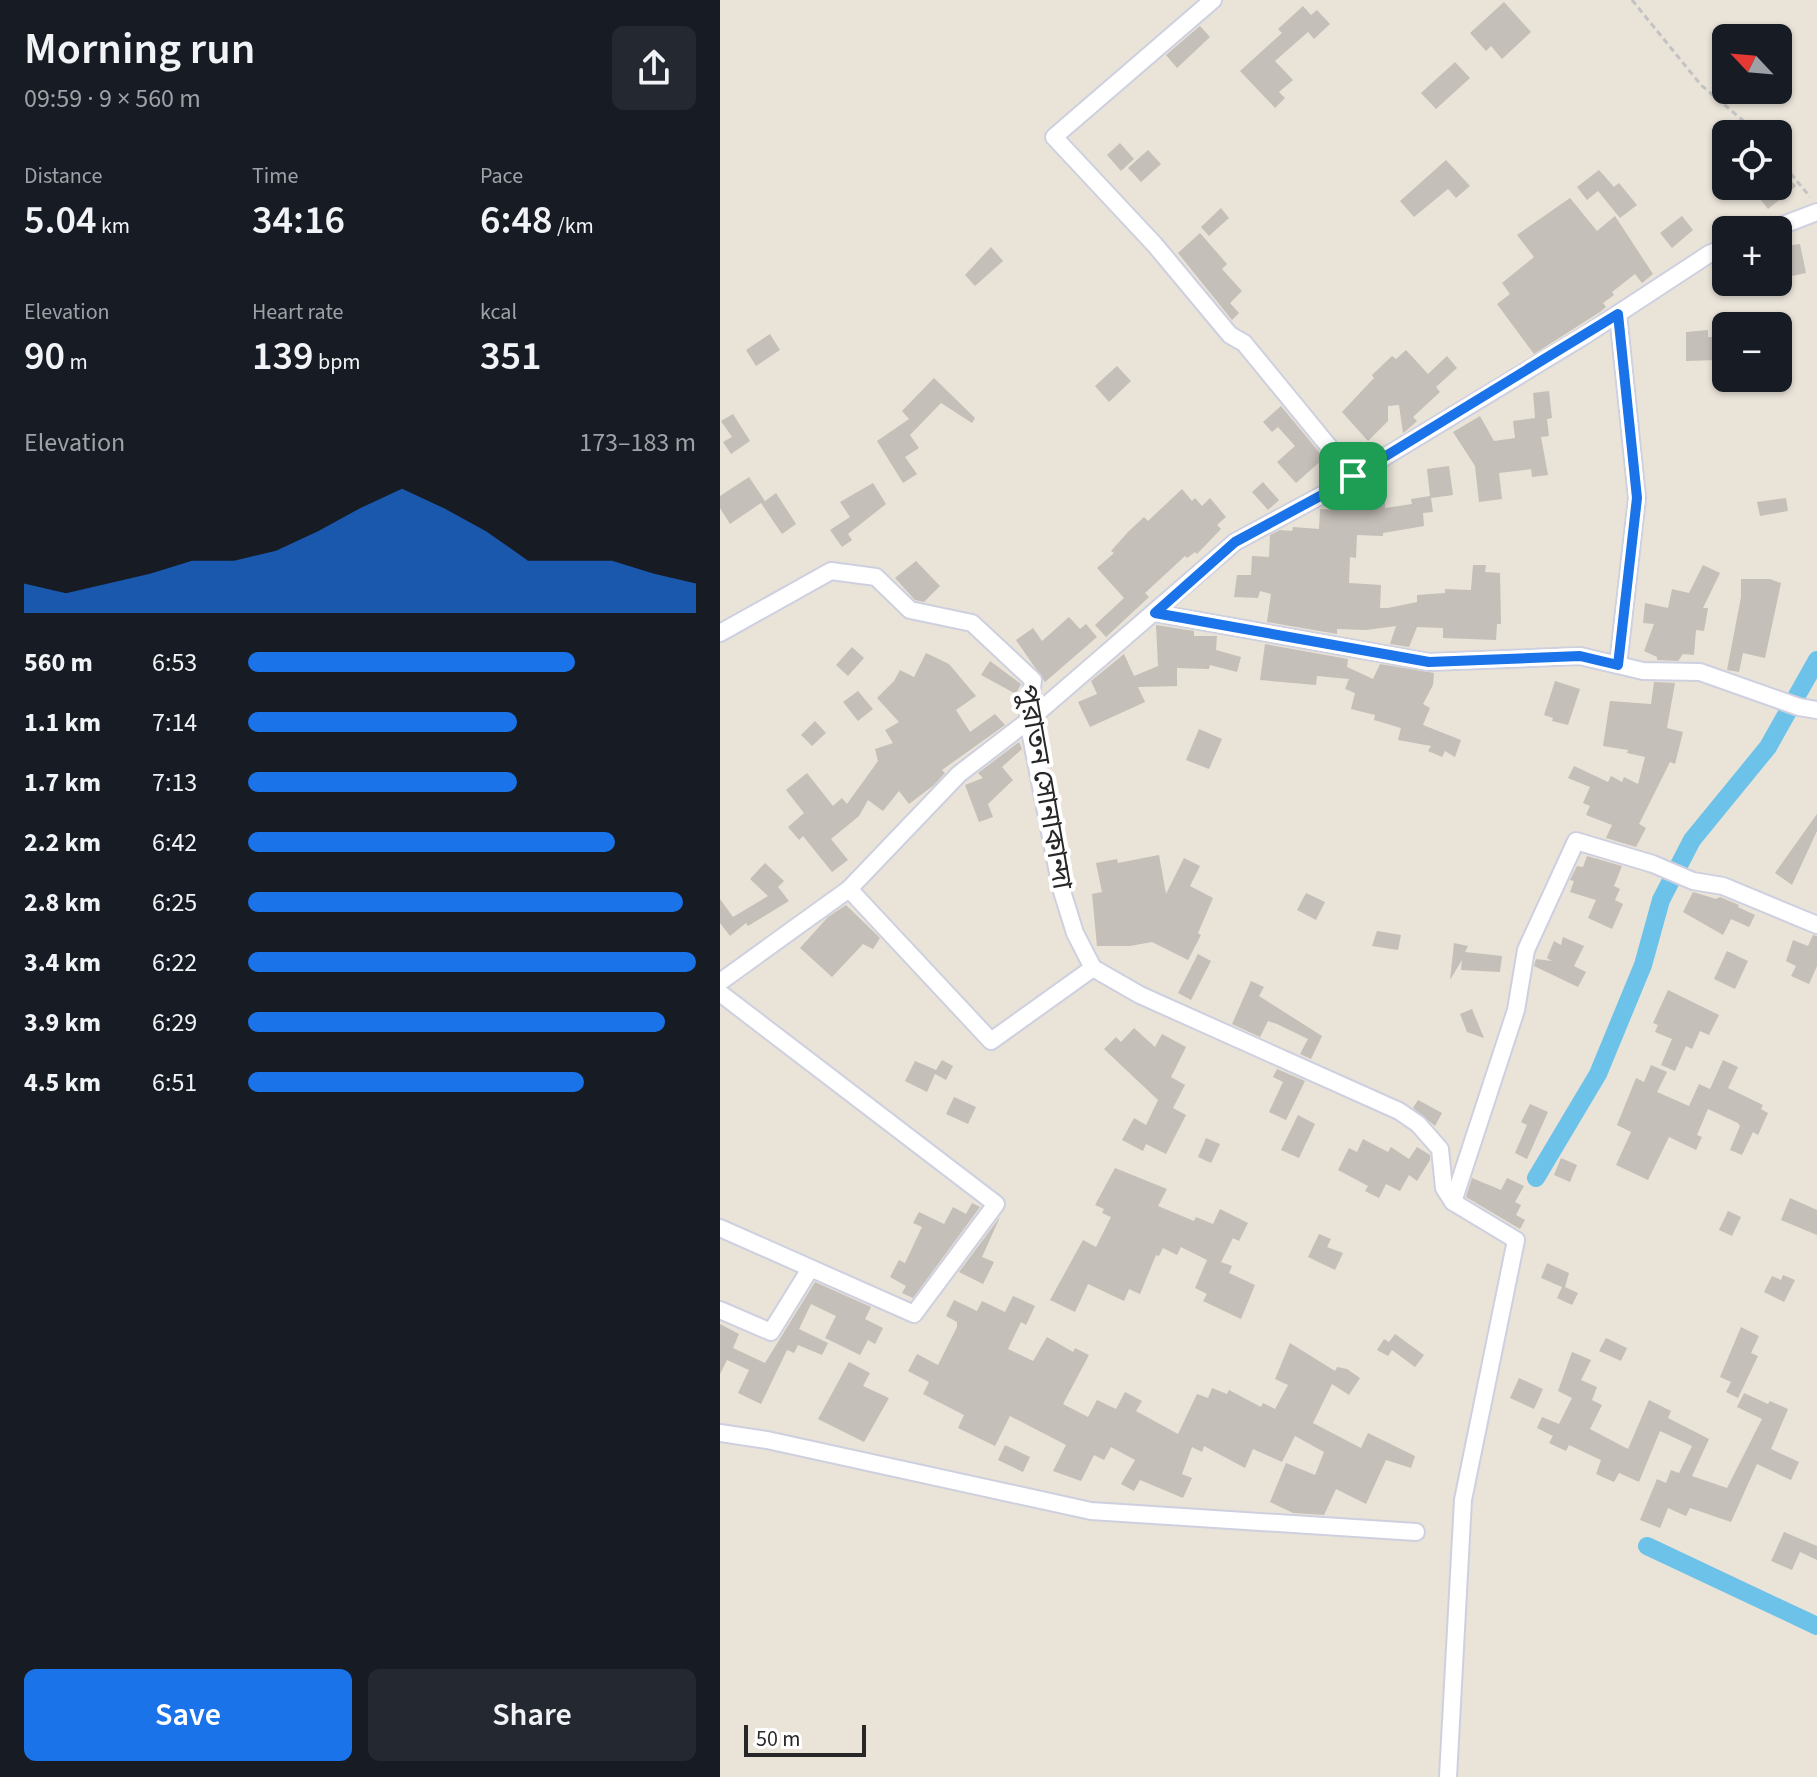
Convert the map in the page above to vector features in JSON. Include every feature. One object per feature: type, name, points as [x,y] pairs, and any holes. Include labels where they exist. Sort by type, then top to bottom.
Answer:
[{"type":"street","points":[[1213,0],[1054,137],[1155,245],[1230,335],[1244,343],[1353,476]]},
{"type":"street","points":[[1792,220],[1817,209]]},
{"type":"street","points":[[720,982],[849,889],[959,774],[1028,721],[1235,542],[1353,476],[1712,253]]},
{"type":"street","points":[[1618,314],[1637,498],[1618,665]]},
{"type":"street","name":"পুরাতন সোনাকান্দা","points":[[720,633],[831,571],[876,577],[910,610],[972,623],[1033,680],[1028,721],[1061,888],[1075,933],[1093,968]]},
{"type":"street","points":[[1155,613],[1429,662],[1580,656],[1643,671],[1700,672],[1799,707],[1817,710]]},
{"type":"street","points":[[1453,1202],[1516,1010],[1526,950],[1549,893],[1576,841],[1653,864],[1693,881],[1723,886],[1817,925]]},
{"type":"street","points":[[849,889],[991,1041],[1093,968],[1140,995],[1399,1111],[1418,1124],[1440,1149],[1444,1188],[1453,1202],[1516,1240],[1463,1500],[1448,1777]]},
{"type":"street","points":[[720,993],[996,1204],[914,1314],[720,1228]]},
{"type":"street","points":[[720,1310],[771,1332],[810,1269]]},
{"type":"street","points":[[720,1433],[767,1440],[1091,1511],[1416,1532]]},
{"type":"path","points":[[1632,0],[1701,85],[1742,120]]},
{"type":"path","points":[[1792,176],[1817,209]]},
{"type":"building","points":[[1504,2],[1531,32],[1502,59],[1491,46],[1486,51],[1470,33]]},
{"type":"building","points":[[1303,6],[1311,15],[1317,10],[1330,24],[1314,39],[1308,32],[1275,61],[1293,80],[1279,92],[1285,98],[1275,108],[1240,71],[1282,33],[1278,29]]},
{"type":"building","points":[[1200,26],[1210,37],[1177,68],[1166,55]]},
{"type":"building","points":[[1455,62],[1470,78],[1436,109],[1421,93]]},
{"type":"building","points":[[1120,143],[1134,159],[1121,171],[1107,155]]},
{"type":"building","points":[[1148,150],[1161,164],[1141,182],[1128,168]]},
{"type":"building","points":[[1446,160],[1470,186],[1456,198],[1448,189],[1414,217],[1400,201]]},
{"type":"building","points":[[1599,170],[1614,187],[1619,183],[1637,205],[1620,218],[1598,191],[1587,200],[1577,187]]},
{"type":"building","points":[[1570,198],[1597,231],[1615,216],[1653,274],[1642,283],[1635,274],[1612,292],[1614,295],[1603,303],[1606,307],[1600,312],[1534,354],[1497,304],[1510,294],[1502,283],[1534,257],[1517,235]]},
{"type":"building","points":[[1761,200],[1779,200],[1768,209]]},
{"type":"building","points":[[1221,208],[1229,218],[1209,236],[1201,227]]},
{"type":"building","points":[[1682,216],[1693,230],[1672,248],[1660,233]]},
{"type":"building","points":[[1200,233],[1227,264],[1222,269],[1242,291],[1230,303],[1239,313],[1232,320],[1178,253]]},
{"type":"building","points":[[1800,244],[1806,273],[1792,276],[1792,245]]},
{"type":"building","points":[[991,247],[1003,261],[975,286],[965,275]]},
{"type":"building","points":[[1708,330],[1708,337],[1712,337],[1712,360],[1686,361],[1686,332]]},
{"type":"building","points":[[770,334],[780,350],[756,366],[746,350]]},
{"type":"building","points":[[1406,350],[1428,374],[1447,356],[1457,368],[1436,387],[1440,392],[1413,417],[1417,421],[1407,430],[1403,433],[1399,405],[1388,406],[1388,421],[1368,441],[1342,412],[1374,378],[1372,375],[1392,356],[1396,359]]},
{"type":"building","points":[[1117,366],[1131,381],[1109,402],[1095,386]]},
{"type":"building","points":[[934,378],[975,418],[972,423],[941,403],[910,435],[919,448],[905,457],[917,474],[903,483],[877,441],[909,419],[902,411]]},
{"type":"building","points":[[1549,391],[1552,418],[1547,419],[1549,436],[1541,437],[1548,475],[1532,477],[1531,469],[1499,473],[1502,499],[1479,502],[1475,466],[1453,432],[1480,416],[1494,441],[1515,438],[1513,421],[1535,418],[1533,393]]},
{"type":"building","points":[[1281,406],[1324,458],[1296,483],[1277,462],[1295,446],[1278,427],[1272,432],[1263,422]]},
{"type":"building","points":[[733,414],[750,441],[731,454],[723,442],[732,437],[721,421]]},
{"type":"building","points":[[1449,466],[1453,495],[1431,498],[1433,512],[1423,513],[1424,526],[1383,533],[1383,536],[1357,535],[1356,558],[1350,557],[1349,583],[1381,585],[1380,608],[1388,608],[1417,602],[1417,595],[1445,593],[1445,589],[1471,590],[1473,565],[1486,565],[1485,572],[1500,573],[1501,624],[1497,624],[1496,640],[1443,638],[1443,628],[1417,627],[1409,647],[1390,644],[1396,626],[1366,630],[1337,629],[1337,634],[1267,622],[1271,594],[1260,591],[1258,598],[1234,597],[1237,575],[1251,575],[1252,556],[1269,557],[1270,535],[1280,530],[1292,531],[1293,527],[1319,529],[1320,509],[1347,510],[1348,496],[1385,498],[1385,508],[1412,504],[1411,499],[1430,496],[1427,469]]},
{"type":"building","points":[[749,477],[765,501],[776,493],[796,524],[782,534],[761,503],[730,524],[720,508],[720,496]]},
{"type":"building","points":[[1263,482],[1279,500],[1268,510],[1252,492]]},
{"type":"building","points":[[873,483],[886,504],[848,534],[852,540],[842,547],[830,530],[850,517],[840,502]]},
{"type":"building","points":[[1182,489],[1192,501],[1195,498],[1202,506],[1210,498],[1226,517],[1217,525],[1221,529],[1197,554],[1185,556],[1145,593],[1149,597],[1106,637],[1095,625],[1124,598],[1097,568],[1144,517],[1148,521]]},
{"type":"building","points":[[1786,498],[1788,511],[1760,516],[1757,502]]},
{"type":"building","points":[[916,561],[940,586],[924,602],[915,600],[895,578]]},
{"type":"building","points":[[1703,565],[1720,573],[1703,608],[1708,608],[1704,631],[1696,630],[1694,655],[1683,654],[1678,661],[1657,660],[1657,657],[1644,651],[1654,624],[1643,623],[1645,603],[1668,608],[1672,589],[1689,593]]},
{"type":"building","points":[[1741,579],[1770,579],[1781,583],[1765,658],[1743,653],[1739,672],[1727,670],[1741,597]]},
{"type":"building","points":[[1069,617],[1080,629],[1086,624],[1097,637],[1045,682],[1016,640],[1033,628],[1042,641]]},
{"type":"building","points":[[1156,625],[1194,631],[1194,636],[1217,636],[1216,650],[1241,657],[1237,672],[1210,665],[1209,669],[1177,668],[1177,686],[1138,687],[1145,702],[1090,727],[1078,702],[1097,694],[1091,681],[1124,654],[1134,676],[1158,666]]},
{"type":"building","points":[[1265,644],[1348,659],[1347,667],[1373,679],[1380,664],[1434,673],[1433,685],[1423,704],[1430,708],[1423,725],[1461,740],[1455,757],[1445,751],[1442,757],[1428,751],[1431,746],[1398,740],[1401,728],[1374,720],[1375,715],[1351,709],[1355,693],[1345,689],[1349,679],[1317,676],[1316,685],[1260,680]]},
{"type":"building","points":[[852,647],[864,658],[848,676],[836,665]]},
{"type":"building","points":[[926,653],[949,664],[976,696],[956,710],[970,732],[995,714],[1005,725],[942,770],[945,773],[934,785],[909,804],[899,791],[883,811],[868,800],[859,816],[831,839],[848,860],[832,872],[803,836],[799,840],[788,827],[804,813],[786,790],[807,773],[833,806],[842,798],[847,804],[878,761],[875,749],[893,743],[885,730],[899,722],[877,698],[900,670],[914,677]]},
{"type":"building","points":[[990,661],[1021,684],[1016,694],[981,675]]},
{"type":"building","points":[[1555,681],[1580,689],[1568,725],[1552,721],[1553,718],[1544,715]]},
{"type":"building","points":[[1654,682],[1675,683],[1667,728],[1683,732],[1675,764],[1670,762],[1639,824],[1646,828],[1636,847],[1606,838],[1612,825],[1586,815],[1590,806],[1583,803],[1590,787],[1568,778],[1574,766],[1608,782],[1611,776],[1622,782],[1624,777],[1638,784],[1645,757],[1627,753],[1628,750],[1603,746],[1610,701],[1651,704]]},
{"type":"building","points":[[858,691],[873,709],[858,721],[843,702]]},
{"type":"building","points":[[815,721],[826,733],[812,746],[801,735]]},
{"type":"building","points":[[1199,729],[1222,739],[1209,769],[1186,760]]},
{"type":"building","points":[[1019,742],[1022,749],[1002,767],[1013,780],[988,804],[993,817],[979,822],[965,785],[983,778],[978,773]]},
{"type":"building","points":[[1817,814],[1817,831],[1792,885],[1775,873]]},
{"type":"building","points":[[1159,855],[1166,894],[1184,858],[1200,866],[1190,886],[1213,898],[1198,933],[1201,935],[1188,960],[1152,942],[1097,946],[1092,894],[1102,892],[1096,863],[1117,859],[1118,863]]},
{"type":"building","points":[[1587,856],[1622,866],[1614,886],[1620,889],[1615,900],[1623,904],[1612,929],[1588,918],[1596,900],[1570,892],[1574,881],[1570,880],[1577,866],[1583,867]]},
{"type":"building","points":[[765,863],[784,881],[778,887],[789,901],[748,926],[746,923],[730,936],[720,923],[720,899],[733,917],[768,896],[750,879]]},
{"type":"building","points":[[1693,892],[1716,899],[1720,897],[1755,915],[1749,927],[1731,919],[1723,935],[1683,912]]},
{"type":"building","points":[[1306,893],[1325,902],[1316,920],[1297,910]]},
{"type":"building","points":[[846,905],[880,938],[873,949],[863,944],[832,977],[800,948],[828,917]]},
{"type":"building","points":[[1377,931],[1401,935],[1398,950],[1372,946]]},
{"type":"building","points":[[1813,935],[1817,936],[1817,966],[1809,984],[1791,976],[1796,966],[1786,961],[1793,940],[1808,946]]},
{"type":"building","points":[[1563,937],[1584,946],[1574,966],[1586,972],[1578,987],[1534,966],[1536,959],[1552,961],[1547,958],[1554,941],[1561,945]]},
{"type":"building","points":[[1454,943],[1468,946],[1465,952],[1502,956],[1500,972],[1461,970],[1462,960],[1450,980]]},
{"type":"building","points":[[1727,951],[1748,961],[1735,989],[1714,979]]},
{"type":"building","points":[[1198,954],[1211,961],[1191,1000],[1178,993]]},
{"type":"building","points":[[1251,981],[1264,987],[1259,996],[1322,1036],[1311,1059],[1300,1054],[1308,1039],[1277,1024],[1268,1021],[1260,1037],[1232,1024]]},
{"type":"building","points":[[1668,990],[1719,1015],[1709,1035],[1700,1031],[1692,1049],[1686,1046],[1675,1071],[1661,1065],[1672,1039],[1655,1032],[1658,1025],[1653,1023]]},
{"type":"building","points":[[1472,1009],[1484,1038],[1467,1032],[1460,1014]]},
{"type":"building","points":[[1134,1028],[1155,1047],[1162,1034],[1186,1047],[1171,1077],[1185,1085],[1173,1108],[1186,1115],[1166,1154],[1146,1144],[1143,1151],[1122,1140],[1134,1118],[1146,1125],[1158,1100],[1104,1049],[1116,1037],[1121,1042]]},
{"type":"building","points":[[942,1060],[953,1066],[946,1080],[935,1074],[927,1092],[905,1081],[915,1061],[936,1070]]},
{"type":"building","points":[[1723,1060],[1738,1067],[1728,1088],[1763,1105],[1761,1109],[1768,1113],[1758,1135],[1753,1132],[1742,1155],[1730,1150],[1740,1126],[1738,1123],[1708,1109],[1697,1135],[1702,1137],[1696,1150],[1669,1137],[1648,1180],[1616,1165],[1631,1132],[1617,1125],[1636,1078],[1644,1082],[1651,1065],[1667,1072],[1657,1092],[1689,1106],[1699,1084],[1710,1089]]},
{"type":"building","points":[[1277,1069],[1305,1081],[1286,1120],[1269,1112],[1283,1082],[1273,1077]]},
{"type":"building","points":[[954,1097],[976,1107],[968,1124],[946,1114]]},
{"type":"building","points":[[1418,1100],[1442,1113],[1435,1126],[1413,1108]]},
{"type":"building","points":[[1530,1104],[1548,1112],[1527,1159],[1515,1153],[1527,1125],[1521,1122]]},
{"type":"building","points":[[1298,1115],[1315,1124],[1299,1158],[1281,1150]]},
{"type":"building","points":[[1206,1138],[1220,1144],[1211,1163],[1198,1157]]},
{"type":"building","points":[[1363,1139],[1388,1152],[1391,1147],[1409,1159],[1417,1147],[1430,1155],[1430,1160],[1417,1181],[1409,1175],[1400,1191],[1386,1184],[1379,1198],[1365,1191],[1368,1186],[1338,1170],[1349,1148],[1357,1152]]},
{"type":"building","points":[[1561,1158],[1577,1165],[1570,1182],[1554,1175]]},
{"type":"building","points":[[1115,1168],[1167,1189],[1158,1206],[1194,1221],[1196,1217],[1213,1224],[1220,1209],[1248,1223],[1239,1241],[1233,1238],[1221,1262],[1232,1266],[1229,1273],[1255,1285],[1241,1319],[1203,1301],[1207,1294],[1195,1288],[1207,1260],[1181,1247],[1177,1255],[1163,1248],[1159,1256],[1156,1255],[1140,1294],[1129,1289],[1124,1301],[1088,1284],[1075,1312],[1050,1300],[1083,1240],[1096,1247],[1111,1217],[1095,1205]]},
{"type":"building","points":[[1472,1178],[1501,1190],[1507,1178],[1524,1186],[1515,1202],[1521,1205],[1516,1215],[1525,1220],[1520,1229],[1466,1197]]},
{"type":"building","points":[[1790,1198],[1817,1210],[1817,1235],[1781,1220]]},
{"type":"building","points":[[972,1203],[980,1207],[913,1298],[902,1293],[906,1286],[890,1277],[899,1260],[905,1263],[922,1227],[913,1223],[919,1212],[944,1224],[953,1207],[966,1214]]},
{"type":"building","points":[[1728,1211],[1741,1217],[1732,1236],[1719,1230]]},
{"type":"building","points":[[1000,1217],[982,1257],[994,1262],[983,1284],[959,1272]]},
{"type":"building","points":[[1319,1234],[1331,1239],[1327,1247],[1343,1253],[1335,1270],[1308,1257]]},
{"type":"building","points":[[1547,1263],[1569,1273],[1565,1287],[1578,1293],[1572,1305],[1557,1298],[1562,1287],[1541,1278]]},
{"type":"building","points":[[1783,1275],[1795,1280],[1784,1302],[1764,1292],[1772,1276],[1781,1280]]},
{"type":"building","points":[[815,1282],[871,1307],[865,1319],[883,1328],[875,1344],[868,1340],[860,1355],[825,1338],[836,1316],[811,1304],[799,1329],[828,1343],[822,1355],[798,1345],[794,1353],[787,1350],[761,1404],[738,1393],[749,1370],[727,1360],[720,1374],[720,1324],[739,1334],[733,1348],[765,1363]]},
{"type":"building","points":[[1013,1296],[1035,1306],[1026,1325],[1021,1322],[1008,1349],[1033,1361],[1047,1337],[1073,1352],[1075,1348],[1089,1355],[1063,1404],[1088,1417],[1097,1400],[1116,1409],[1125,1392],[1142,1401],[1136,1411],[1178,1434],[1197,1394],[1208,1398],[1212,1388],[1227,1394],[1229,1390],[1261,1407],[1263,1403],[1275,1409],[1288,1385],[1275,1379],[1290,1343],[1335,1371],[1337,1367],[1347,1369],[1360,1378],[1349,1395],[1332,1384],[1313,1423],[1361,1448],[1368,1433],[1415,1456],[1411,1468],[1386,1460],[1366,1504],[1336,1489],[1324,1515],[1293,1513],[1270,1502],[1286,1463],[1315,1475],[1324,1452],[1295,1436],[1282,1462],[1253,1449],[1245,1468],[1204,1446],[1202,1452],[1192,1447],[1182,1474],[1192,1478],[1183,1498],[1140,1480],[1134,1491],[1121,1484],[1135,1460],[1111,1447],[1104,1460],[1094,1455],[1081,1481],[1053,1471],[1066,1445],[1010,1416],[995,1446],[958,1428],[964,1415],[923,1394],[929,1382],[908,1371],[917,1354],[938,1365],[957,1327],[957,1322],[946,1316],[954,1300],[977,1311],[982,1301],[1005,1312]]},
{"type":"building","points":[[1741,1327],[1759,1336],[1751,1353],[1758,1356],[1738,1398],[1726,1392],[1731,1382],[1720,1377]]},
{"type":"building","points":[[1395,1334],[1424,1355],[1415,1367],[1392,1350],[1388,1356],[1377,1350],[1384,1339],[1389,1342]]},
{"type":"building","points":[[1606,1338],[1627,1348],[1621,1361],[1599,1351]]},
{"type":"building","points":[[1572,1352],[1591,1360],[1581,1380],[1597,1387],[1592,1400],[1602,1405],[1590,1429],[1628,1449],[1649,1400],[1671,1411],[1668,1418],[1709,1439],[1692,1476],[1727,1488],[1762,1419],[1737,1407],[1744,1393],[1788,1409],[1771,1449],[1799,1462],[1791,1480],[1757,1464],[1731,1522],[1690,1508],[1686,1516],[1668,1508],[1660,1528],[1640,1520],[1657,1479],[1666,1483],[1671,1470],[1679,1473],[1692,1446],[1660,1431],[1639,1482],[1619,1473],[1614,1482],[1596,1474],[1601,1460],[1569,1445],[1566,1451],[1549,1443],[1553,1436],[1537,1428],[1542,1417],[1559,1424],[1572,1398],[1558,1391]]},
{"type":"building","points":[[849,1362],[870,1373],[863,1386],[889,1398],[864,1442],[818,1419]]},
{"type":"building","points":[[1519,1378],[1543,1389],[1534,1409],[1510,1398]]},
{"type":"building","points":[[1005,1445],[1030,1457],[1023,1472],[998,1460]]},
{"type":"building","points":[[1784,1532],[1817,1546],[1817,1560],[1800,1552],[1792,1570],[1771,1561]]},
{"type":"waterway","points":[[1536,1178],[1598,1074],[1643,965],[1661,900],[1692,840],[1768,747],[1817,660]]},
{"type":"waterway","points":[[1647,1546],[1817,1626]]},
{"type":"route","points":[[1618,314],[1637,498],[1618,665],[1580,656],[1429,662],[1155,613],[1235,542],[1353,476],[1618,314]]}]
